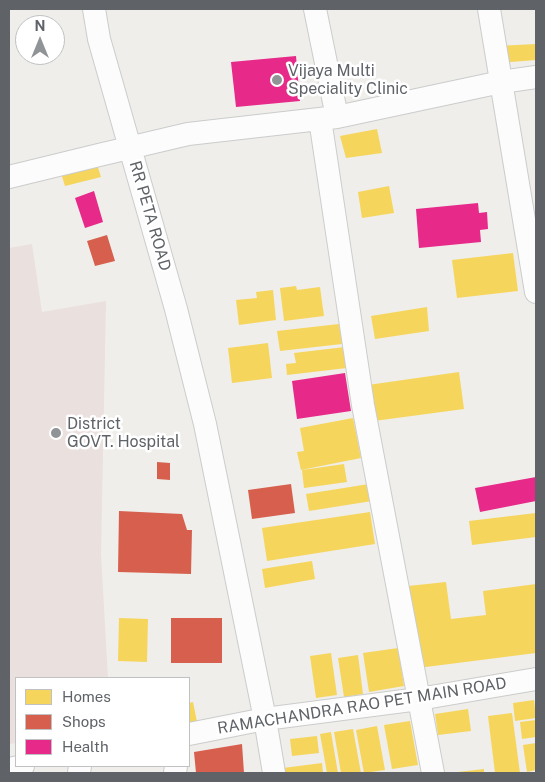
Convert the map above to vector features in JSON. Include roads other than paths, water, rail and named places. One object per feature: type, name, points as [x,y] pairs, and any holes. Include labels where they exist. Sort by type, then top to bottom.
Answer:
[{"type":"street","name":"RR PETA ROAD","points":[[94,9],[130,148],[176,309],[205,424],[265,719],[274,773]]},
{"type":"street","points":[[314,9],[329,118],[363,405],[433,773]]},
{"type":"street","points":[[489,9],[536,292]]},
{"type":"street","points":[[9,177],[188,134],[329,118],[501,82],[536,77]]},
{"type":"street","name":"RAMACHANDRA RAO PET MAIN ROAD","points":[[190,734],[265,719],[419,699],[536,679]]},
{"type":"place","name":"Vijaya Multi Speciality Clinic","points":[[277,80]]},
{"type":"place","name":"District GOVT. Hospital","points":[[56,433]]}]
